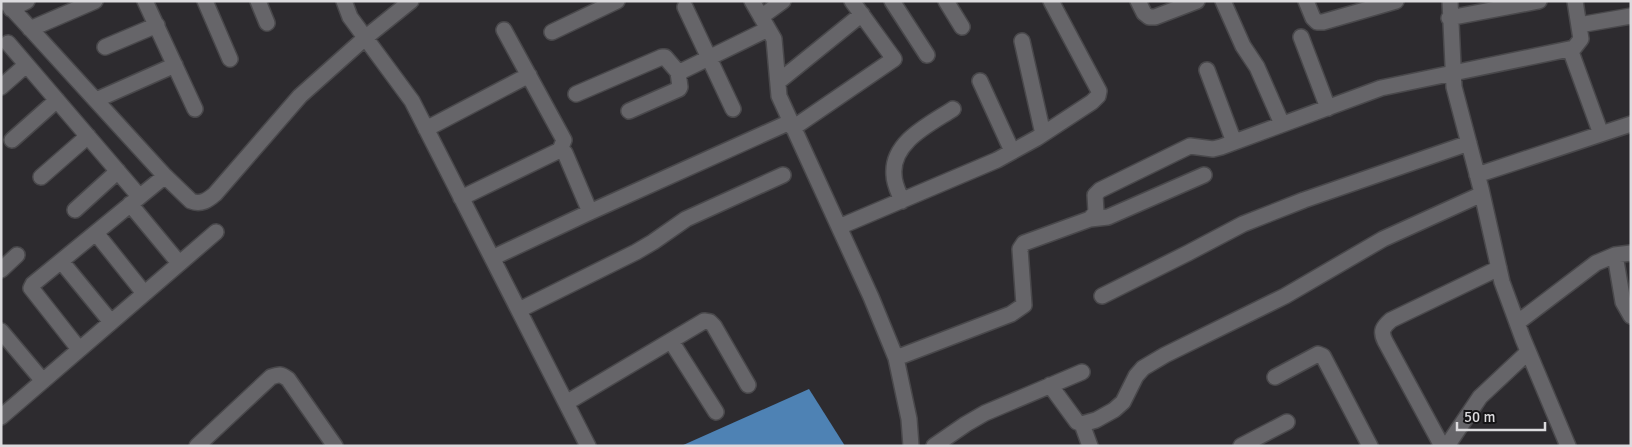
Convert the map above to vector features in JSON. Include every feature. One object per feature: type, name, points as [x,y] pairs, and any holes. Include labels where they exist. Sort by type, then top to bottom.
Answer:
[{"type":"street","points":[[8,5],[27,1]]},
{"type":"street","points":[[30,29],[95,1]]},
{"type":"street","points":[[146,1],[196,109]]},
{"type":"street","points":[[205,1],[230,59]]},
{"type":"street","points":[[258,1],[267,22]]},
{"type":"street","points":[[344,1],[350,18],[412,101],[588,446]]},
{"type":"street","points":[[8,5],[165,176],[191,201],[197,203],[209,199],[216,194],[300,96],[365,38],[411,1]]},
{"type":"street","points":[[552,32],[617,1]]},
{"type":"street","points":[[752,1],[774,40],[779,96],[896,358],[909,419],[910,446]]},
{"type":"street","points":[[678,72],[709,58],[765,23],[783,1]]},
{"type":"street","points":[[492,258],[590,212],[791,125],[894,59],[852,1]]},
{"type":"street","points":[[892,1],[927,55]]},
{"type":"street","points":[[946,1],[962,27]]},
{"type":"street","points":[[839,227],[997,160],[1043,134],[1092,102],[1098,96],[1099,90],[1051,1]]},
{"type":"street","points":[[1138,1],[1144,13],[1149,17],[1155,17],[1197,1]]},
{"type":"street","points":[[1223,1],[1243,46],[1257,67],[1282,124]]},
{"type":"street","points":[[1306,1],[1313,18],[1317,22],[1323,22],[1396,1]]},
{"type":"street","points":[[1450,1],[1454,87],[1482,194],[1502,282],[1528,352],[1568,446]]},
{"type":"street","points":[[1450,18],[1539,1]]},
{"type":"street","points":[[1090,219],[1096,212],[1095,195],[1100,190],[1190,146],[1213,149],[1381,88],[1574,48],[1581,39],[1575,1]]},
{"type":"street","points":[[685,7],[733,109]]},
{"type":"street","points":[[778,82],[862,14]]},
{"type":"street","points":[[1579,25],[1631,16]]},
{"type":"street","points":[[105,47],[157,25]]},
{"type":"street","points":[[461,198],[560,150],[564,140],[504,30]]},
{"type":"street","points":[[1301,37],[1328,108]]},
{"type":"street","points":[[1022,41],[1043,134]]},
{"type":"street","points":[[8,43],[118,171],[135,200],[179,263]]},
{"type":"street","points":[[1570,49],[1601,134]]},
{"type":"street","points":[[576,94],[662,57],[668,58],[678,72],[680,87],[628,111]]},
{"type":"street","points":[[1,87],[26,65]]},
{"type":"street","points":[[96,100],[175,65]]},
{"type":"street","points":[[1207,70],[1234,142]]},
{"type":"street","points":[[426,129],[529,75]]},
{"type":"street","points":[[980,80],[1012,152]]},
{"type":"street","points":[[12,140],[57,100]]},
{"type":"street","points":[[902,201],[893,173],[902,146],[909,138],[953,109]]},
{"type":"street","points":[[1477,175],[1631,124]]},
{"type":"street","points":[[41,177],[88,136]]},
{"type":"street","points":[[1102,296],[1243,224],[1304,200],[1469,143]]},
{"type":"street","points":[[560,150],[565,153],[590,212]]},
{"type":"street","points":[[75,210],[118,171]]},
{"type":"street","points":[[518,310],[636,252],[691,216],[783,174]]},
{"type":"street","points":[[896,358],[1020,309],[1024,305],[1020,249],[1024,243],[1090,219],[1112,216],[1204,175]]},
{"type":"street","points":[[79,349],[31,288],[165,176]]},
{"type":"street","points":[[1050,385],[1077,422],[1082,424],[1096,420],[1114,410],[1123,402],[1136,376],[1143,368],[1165,355],[1285,296],[1383,239],[1482,194]]},
{"type":"street","points":[[4,408],[42,381],[216,232]]},
{"type":"street","points":[[96,233],[144,293]]},
{"type":"street","points":[[1517,323],[1596,263],[1615,255],[1631,253]]},
{"type":"street","points":[[1,270],[17,255]]},
{"type":"street","points":[[1615,255],[1623,302],[1631,316]]},
{"type":"street","points":[[61,261],[111,322]]},
{"type":"street","points":[[1442,446],[1385,341],[1382,334],[1383,328],[1390,320],[1499,268]]},
{"type":"street","points":[[566,403],[704,321],[710,322],[714,326],[748,385]]},
{"type":"street","points":[[1,331],[42,381]]},
{"type":"street","points":[[671,341],[716,412]]},
{"type":"street","points":[[1447,446],[1480,397],[1528,352]]},
{"type":"street","points":[[1275,377],[1318,354],[1323,356],[1370,446]]},
{"type":"street","points":[[934,446],[985,413],[1082,372]]},
{"type":"street","points":[[197,446],[271,377],[282,374],[288,379],[335,446]]},
{"type":"street","points":[[1241,446],[1287,422]]},
{"type":"street","points":[[1082,424],[1090,446]]},
{"type":"water","points":[[809,389],[845,446],[681,446]]}]
